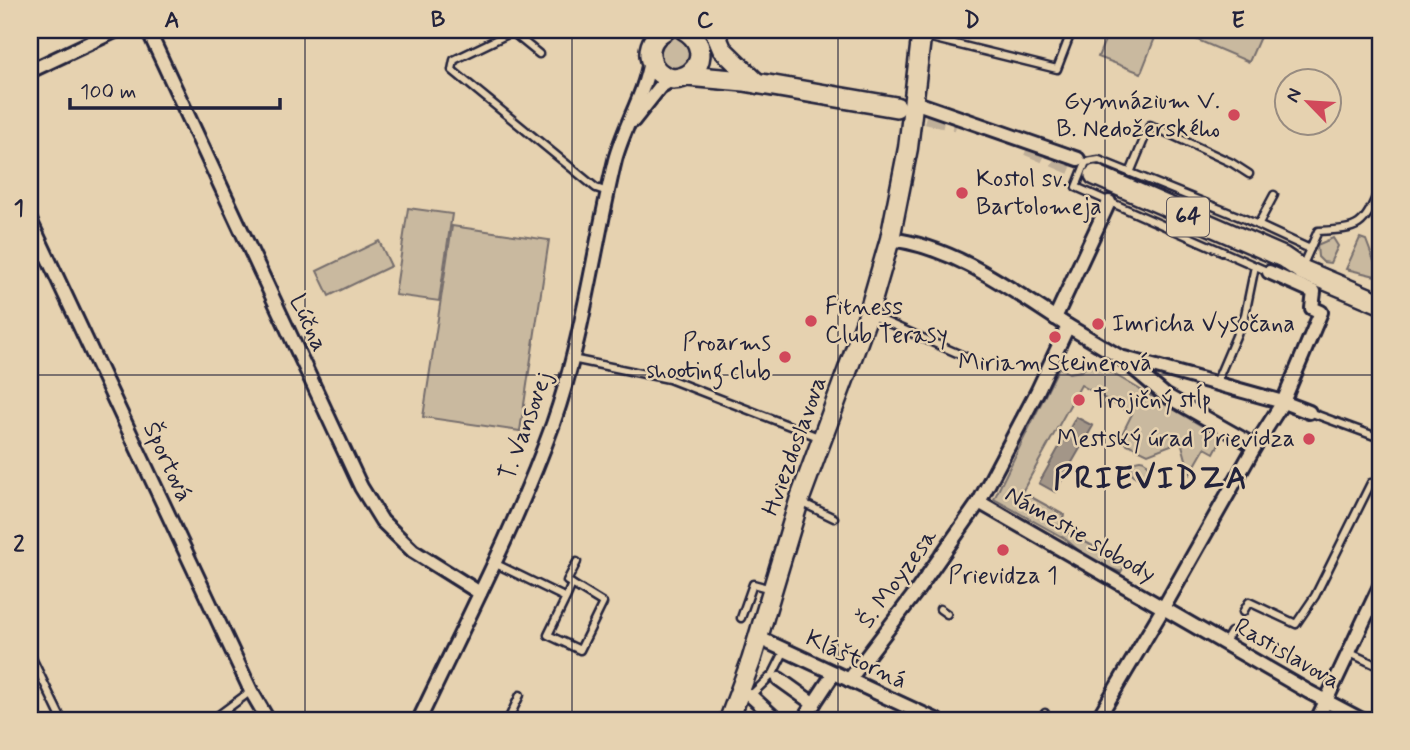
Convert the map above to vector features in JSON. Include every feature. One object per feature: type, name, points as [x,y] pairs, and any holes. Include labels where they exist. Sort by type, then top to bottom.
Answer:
[{"type":"main road","points":[[638,30],[658,72],[680,78],[751,83],[905,105]]},
{"type":"main road","points":[[650,54],[655,38],[665,30]]},
{"type":"main road","points":[[680,78],[696,68],[699,37]]},
{"type":"main road","points":[[699,37],[751,83]]},
{"type":"main road","name":"64","points":[[1087,165],[1283,257],[1302,270],[1380,303]]},
{"type":"main road","name":"64","points":[[1283,257],[1308,254],[1380,290]]},
{"type":"street","points":[[30,71],[117,30]]},
{"type":"street","name":"Lúčna","points":[[148,30],[361,487],[382,521],[413,551],[480,593]]},
{"type":"street","name":"Hviezdoslavova","points":[[729,720],[744,696],[799,501],[868,314],[890,239],[908,148],[905,105],[921,33]]},
{"type":"street","points":[[699,37],[722,49],[751,83]]},
{"type":"street","name":"T. Vansovej","points":[[419,720],[480,593],[553,423],[572,359],[616,157],[647,77],[650,54]]},
{"type":"street","name":"T. Vansovej","points":[[626,130],[660,87],[680,78]]},
{"type":"street","points":[[905,105],[1087,165]]},
{"type":"street","points":[[1055,318],[1108,202]]},
{"type":"street","name":"Športová","points":[[30,220],[251,691],[268,720]]},
{"type":"street","points":[[890,239],[916,242],[981,271],[1120,357],[1165,395],[1255,446]]},
{"type":"street","name":"Námestie slobody","points":[[1162,611],[1255,446],[1283,402],[1321,312],[1312,308],[1314,292],[1269,272]]},
{"type":"street","name":"Námestie slobody","points":[[1068,326],[1037,392],[979,502],[1162,611],[1192,624]]},
{"type":"street","points":[[1120,357],[1310,412]]},
{"type":"street","name":"Š. Moyzesa","points":[[849,680],[919,594],[979,502]]},
{"type":"street","points":[[1317,720],[1377,604],[1380,586]]},
{"type":"street","points":[[1097,720],[1162,611]]},
{"type":"street","name":"Rastislavova","points":[[1192,624],[1228,637],[1328,702],[1362,720]]},
{"type":"street","name":"Kláštorná","points":[[759,638],[936,720]]},
{"type":"street","points":[[803,720],[834,673]]},
{"type":"street","points":[[779,679],[814,704]]},
{"type":"street","points":[[744,696],[777,720]]},
{"type":"lane","points":[[921,33],[1057,69],[1072,30]]},
{"type":"lane","points":[[539,54],[512,32],[454,60],[452,70],[596,188],[608,192]]},
{"type":"lane","points":[[1130,173],[1150,125],[1250,174]]},
{"type":"lane","points":[[1269,272],[1076,187],[1087,165],[1099,160],[1258,225],[1308,254],[1318,231],[1349,230],[1361,223],[1370,212],[1380,188]]},
{"type":"lane","points":[[1258,225],[1274,195]]},
{"type":"lane","points":[[1216,384],[1245,316],[1255,266]]},
{"type":"lane","points":[[868,314],[966,357]]},
{"type":"lane","points":[[572,359],[669,379],[823,438]]},
{"type":"lane","points":[[1310,412],[1380,438]]},
{"type":"lane","points":[[1243,612],[1249,602],[1296,624],[1315,596],[1371,483]]},
{"type":"lane","points":[[799,501],[834,519]]},
{"type":"lane","points":[[572,584],[548,635],[580,650],[603,603],[572,584],[567,581],[577,562]]},
{"type":"lane","points":[[493,563],[566,598]]},
{"type":"lane","points":[[741,618],[753,584],[772,589]]},
{"type":"lane","points":[[940,608],[947,614]]},
{"type":"lane","points":[[744,696],[773,674],[785,650]]},
{"type":"lane","points":[[1350,653],[1380,667]]},
{"type":"lane","points":[[30,654],[62,720]]},
{"type":"lane","points":[[212,720],[251,691]]},
{"type":"lane","points":[[508,720],[520,695]]},
{"type":"lane","points":[[1041,720],[1045,713]]},
{"type":"shaded area","points":[[1109,30],[1158,30],[1141,73],[1098,57]]},
{"type":"shaded area","points":[[1263,30],[1249,62],[1179,32]]},
{"type":"shaded area","points":[[675,36],[687,41],[692,53],[687,65],[675,70],[663,65],[658,53],[663,41]]},
{"type":"shaded area","points":[[408,208],[452,214],[439,301],[395,295]]},
{"type":"shaded area","points":[[452,226],[549,240],[520,431],[423,417]]},
{"type":"shaded area","points":[[1333,238],[1338,246],[1330,263],[1323,262],[1318,257],[1317,245]]},
{"type":"shaded area","points":[[1360,238],[1366,240],[1380,277],[1346,269]]},
{"type":"shaded area","points":[[379,241],[391,266],[329,296],[317,271]]},
{"type":"shaded area","points":[[1090,360],[1222,438],[1214,453],[1205,448],[1190,474],[1181,441],[1148,454],[1119,440],[1132,414],[1081,385],[1022,492],[1064,515],[1058,528],[1126,563],[1121,572],[1094,563],[1064,538],[994,499],[1059,367],[1069,373],[1082,371]]},
{"type":"shaded area","points":[[1076,417],[1093,426],[1055,492],[1039,483]]},
{"type":"shaded area","points":[[1140,460],[1146,463],[1149,469],[1146,475],[1140,478],[1134,475],[1131,469],[1134,463]]},
{"type":"tunnel","points":[[898,108],[957,122]]},
{"type":"tunnel","points":[[1028,146],[1095,175]]},
{"type":"place","name":"Gymnázium V. B. Nedožerského","points":[[1234,115]]},
{"type":"place","name":"Kostol sv. Bartolomeja","points":[[962,193]]},
{"type":"place","name":"Fitness Club Terasy","points":[[811,321]]},
{"type":"place","name":"Imricha Vysočana","points":[[1098,324]]},
{"type":"place","name":"Miriam Steinerová","points":[[1055,337]]},
{"type":"place","name":"Proarms shooting club","points":[[785,357]]},
{"type":"place","name":"Trojičný stĺp","points":[[1079,400]]},
{"type":"place","name":"Mestský úrad Prievidza","points":[[1309,439]]},
{"type":"place","name":"Prievidza 1","points":[[1003,550]]},
{"type":"district","name":"PRIEVIDZA","points":[[1151,479]]}]
